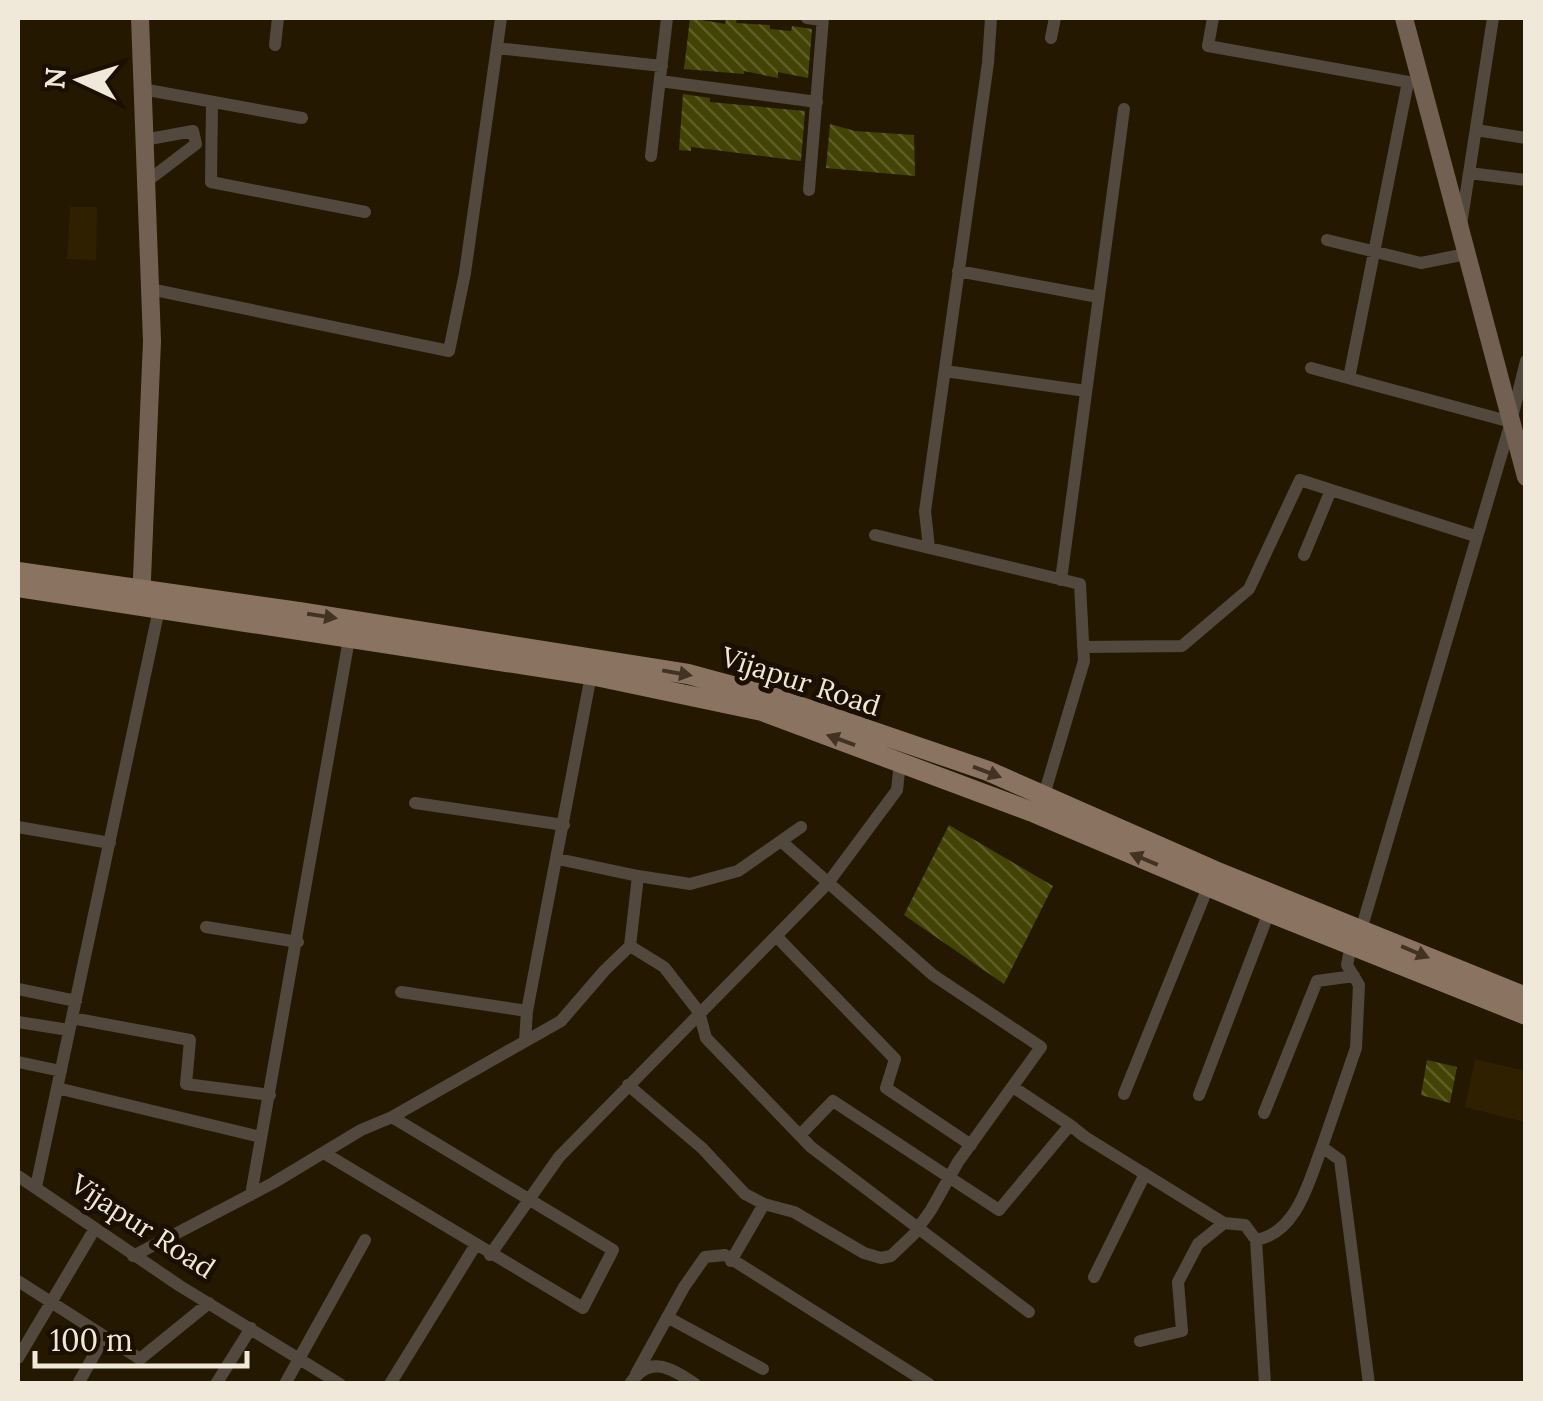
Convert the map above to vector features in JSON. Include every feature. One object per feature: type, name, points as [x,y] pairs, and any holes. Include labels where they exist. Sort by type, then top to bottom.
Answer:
[{"type":"main road","name":"Vijapur Road","points":[[18,572],[147,602],[349,639],[592,675],[762,711],[1035,812],[1268,912],[1356,938],[1526,998]]},
{"type":"main road","name":"Vijapur Road","points":[[18,587],[688,674],[769,696],[1044,795],[1526,1014]]},
{"type":"street","points":[[36,1187],[110,844],[147,602],[152,341],[140,18]]},
{"type":"street","points":[[275,45],[278,18]]},
{"type":"street","points":[[150,289],[449,351],[465,273],[501,18]]},
{"type":"street","points":[[651,156],[667,18]]},
{"type":"street","points":[[807,18],[823,19],[808,190]]},
{"type":"street","points":[[929,548],[924,511],[988,63],[991,18]]},
{"type":"street","points":[[1051,38],[1056,18]]},
{"type":"street","points":[[1212,18],[1208,46],[1408,82],[1349,378]]},
{"type":"street","points":[[1404,18],[1526,477]]},
{"type":"street","points":[[1460,232],[1493,18]]},
{"type":"street","points":[[497,48],[662,66]]},
{"type":"street","points":[[660,81],[817,102]]},
{"type":"street","points":[[142,89],[302,118]]},
{"type":"street","points":[[212,102],[211,182],[365,212]]},
{"type":"street","points":[[1062,580],[1124,109]]},
{"type":"street","points":[[1476,130],[1526,138]]},
{"type":"street","points":[[144,140],[193,131],[196,144],[146,182]]},
{"type":"street","points":[[1469,173],[1526,180]]},
{"type":"street","points":[[1328,240],[1422,264],[1466,254]]},
{"type":"street","points":[[958,272],[1098,297]]},
{"type":"street","points":[[1312,368],[1510,422]]},
{"type":"street","points":[[944,370],[1086,391]]},
{"type":"street","points":[[1256,1240],[1271,1238],[1286,1227],[1322,1146],[1356,1048],[1359,985],[1347,964],[1525,370]]},
{"type":"street","points":[[1083,646],[1182,646],[1249,589],[1300,480],[1475,536]]},
{"type":"street","points":[[1304,555],[1331,490]]},
{"type":"street","points":[[875,535],[1080,584],[1084,661],[1044,795]]},
{"type":"street","points":[[251,1195],[349,639]]},
{"type":"street","points":[[525,1041],[527,1011],[592,675]]},
{"type":"street","points":[[490,1256],[559,1157],[828,883],[896,790],[900,762]]},
{"type":"street","points":[[416,803],[564,826]]},
{"type":"street","points":[[18,827],[110,844]]},
{"type":"street","points":[[558,859],[690,884],[738,872],[801,827]]},
{"type":"street","points":[[628,1086],[702,1148],[745,1194],[794,1212],[864,1254],[880,1258],[891,1256],[913,1235],[1040,1047],[933,975],[781,841]]},
{"type":"street","points":[[134,1256],[561,1021],[630,946],[638,876]]},
{"type":"street","points":[[1124,1094],[1208,887]]},
{"type":"street","points":[[1199,1095],[1268,912]]},
{"type":"street","points":[[206,926],[298,942]]},
{"type":"street","points":[[776,936],[895,1059],[886,1088],[971,1145]]},
{"type":"street","points":[[630,946],[664,966],[699,1012],[706,1038],[810,1147],[1029,1312]]},
{"type":"street","points":[[1264,1113],[1317,981],[1354,976]]},
{"type":"street","points":[[18,988],[76,1001]]},
{"type":"street","points":[[401,992],[527,1011]]},
{"type":"street","points":[[18,1022],[71,1024],[190,1040],[186,1084],[270,1095]]},
{"type":"street","points":[[18,1062],[60,1071]]},
{"type":"street","points":[[1013,1087],[1224,1222],[1245,1225],[1256,1240],[1265,1384]]},
{"type":"street","points":[[57,1088],[261,1137]]},
{"type":"street","points":[[800,1136],[833,1102],[999,1210],[1070,1125]]},
{"type":"street","points":[[324,1153],[582,1308],[614,1250],[392,1117]]},
{"type":"street","points":[[1322,1146],[1340,1160],[1369,1384]]},
{"type":"street","points":[[1094,1276],[1145,1174]]},
{"type":"street","name":"Vijapur Road","points":[[18,1176],[134,1256],[340,1384]]},
{"type":"street","points":[[731,1261],[764,1204]]},
{"type":"street","points":[[1140,1341],[1182,1332],[1178,1282],[1198,1244],[1224,1222]]},
{"type":"street","points":[[18,1355],[94,1230]]},
{"type":"street","points":[[285,1384],[365,1240]]},
{"type":"street","points":[[390,1384],[474,1246]]},
{"type":"street","points":[[633,1379],[705,1257],[726,1254],[731,1261],[929,1384]]},
{"type":"street","points":[[18,1280],[140,1358],[209,1303]]},
{"type":"street","points":[[668,1317],[763,1368]]},
{"type":"street","points":[[216,1384],[251,1328]]},
{"type":"street","points":[[78,1384],[104,1336]]},
{"type":"street","points":[[633,1379],[653,1365],[670,1367],[696,1384]]},
{"type":"shaded area","points":[[70,207],[97,207],[96,260],[67,259]]},
{"type":"shaded area","points":[[1475,1059],[1525,1071],[1525,1122],[1465,1107]]},
{"type":"building","points":[[690,18],[725,24],[726,18],[737,19],[736,23],[791,31],[792,26],[812,29],[808,78],[778,72],[778,78],[744,71],[684,69]]},
{"type":"building","points":[[683,94],[710,98],[710,102],[805,111],[801,161],[691,147],[691,151],[679,150]]},
{"type":"building","points":[[830,124],[855,131],[914,135],[915,176],[826,168]]},
{"type":"building","points":[[949,825],[1053,886],[1004,984],[904,915]]},
{"type":"building","points":[[1427,1060],[1457,1067],[1450,1103],[1421,1095]]}]
